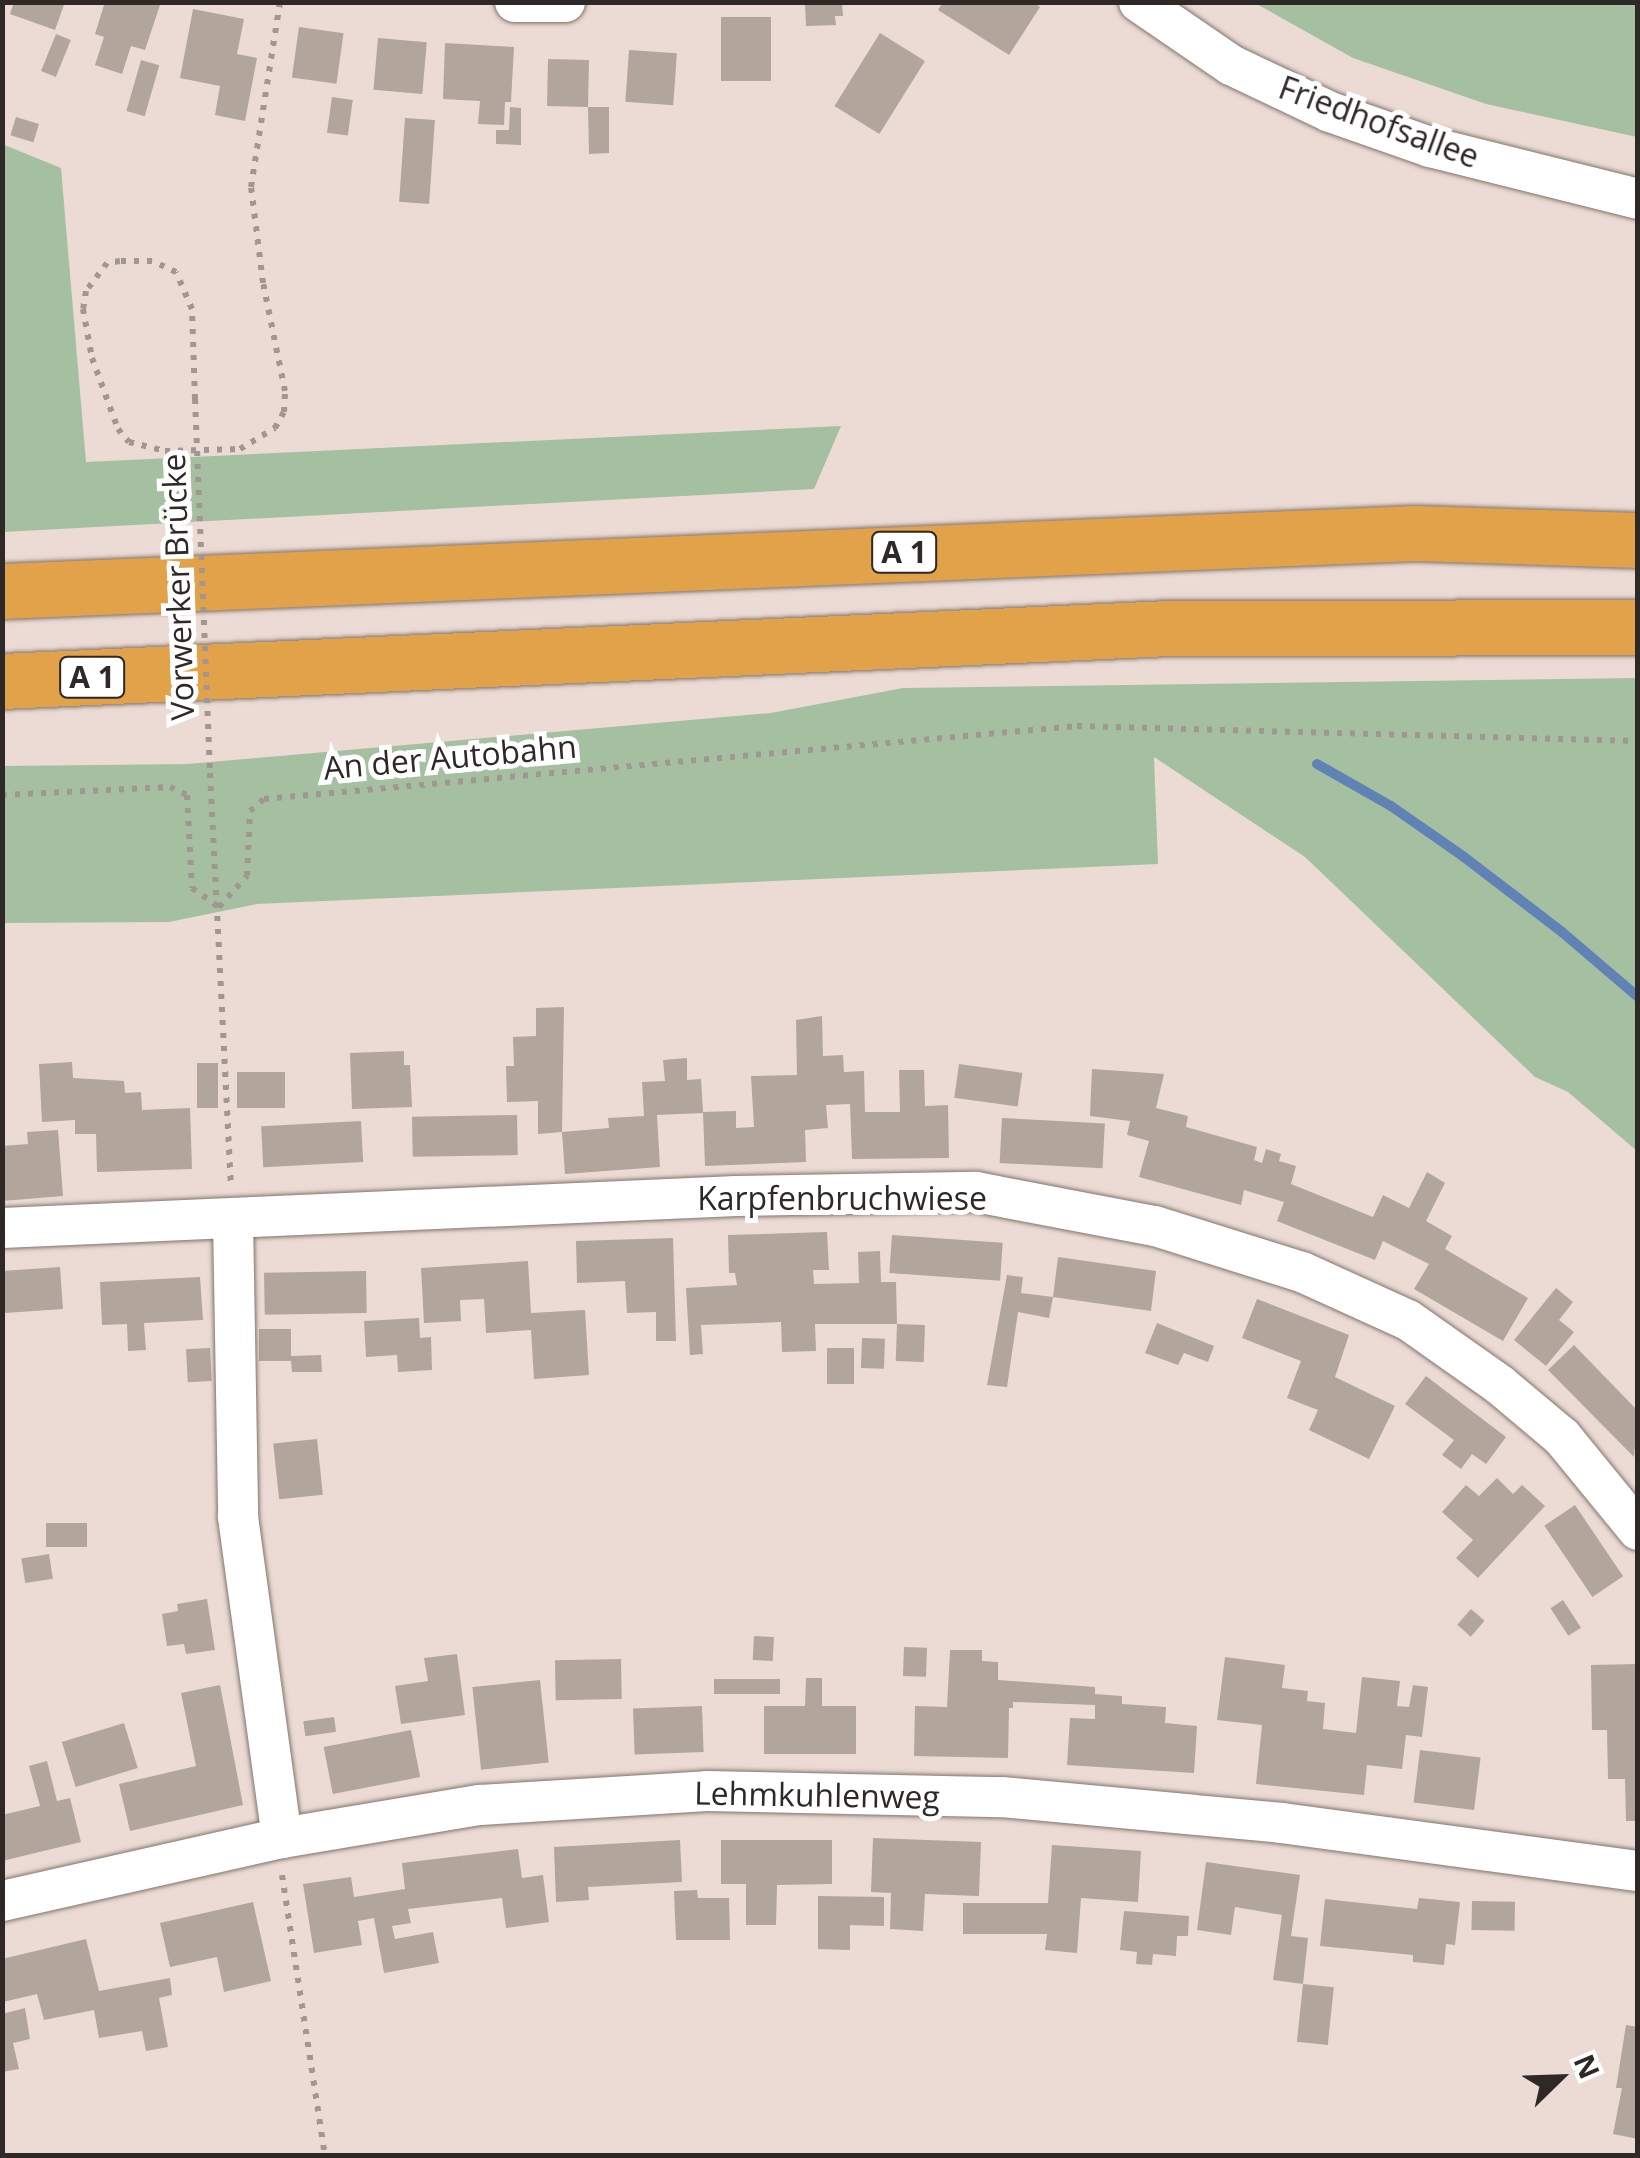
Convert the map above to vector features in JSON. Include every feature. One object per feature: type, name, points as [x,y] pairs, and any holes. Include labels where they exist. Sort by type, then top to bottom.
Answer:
[{"type":"highway","name":"A 1","points":[[2,590],[1415,534],[1638,540]]},
{"type":"highway","name":"A 1","points":[[2,681],[1170,628],[1638,627]]},
{"type":"street","points":[[515,2],[565,2]]},
{"type":"street","name":"Friedhofsallee","points":[[1139,2],[1231,65],[1330,112],[1430,148],[1638,199]]},
{"type":"street","name":"Karpfenbruchwiese","points":[[2,1228],[736,1196],[976,1192],[1155,1226],[1302,1272],[1408,1320],[1500,1385],[1562,1437],[1631,1506]]},
{"type":"street","points":[[233,1218],[238,1518],[282,1838]]},
{"type":"street","name":"Lehmkuhlenweg","points":[[2,1901],[282,1838],[480,1806],[669,1794],[963,1796],[1282,1823],[1638,1871]]},
{"type":"path","name":"Vorwerker Brücke","points":[[233,1218],[210,773],[195,400],[192,308],[176,272],[152,261],[120,260],[107,264],[86,292],[84,309],[92,358],[112,417],[129,442],[165,451],[240,449],[275,428],[284,412],[285,391],[262,283],[251,187],[280,2]]},
{"type":"path","name":"An der Autobahn","points":[[219,907],[247,876],[250,811],[264,799],[1077,726],[1638,740]]},
{"type":"path","points":[[2,795],[170,787],[186,795],[192,888],[219,907]]},
{"type":"path","points":[[282,1838],[282,1892],[325,2156]]},
{"type":"green space","points":[[1255,3],[1637,3],[1637,137],[1486,104],[1353,58]]},
{"type":"green space","points":[[2,144],[61,168],[86,462],[841,426],[814,489],[3,532]]},
{"type":"green space","points":[[1637,678],[1637,1151],[1568,1092],[1535,1077],[1305,857],[1154,757],[1158,864],[257,904],[169,922],[3,923],[3,766],[188,764],[771,713],[903,688]]},
{"type":"building","points":[[14,2],[65,2],[55,30],[10,14]]},
{"type":"building","points":[[105,2],[161,2],[145,50],[131,46],[122,74],[95,65],[104,37],[95,34]]},
{"type":"building","points":[[842,2],[843,16],[835,16],[836,25],[806,26],[805,3]]},
{"type":"building","points":[[943,2],[1033,2],[1040,7],[1009,55],[938,10]]},
{"type":"building","points":[[193,9],[244,19],[237,54],[257,58],[245,121],[215,115],[220,86],[180,78]]},
{"type":"building","points":[[721,17],[771,17],[771,81],[721,81]]},
{"type":"building","points":[[299,27],[344,33],[336,84],[292,78]]},
{"type":"building","points":[[880,33],[925,61],[879,134],[834,106]]},
{"type":"building","points":[[56,34],[71,40],[56,77],[41,71]]},
{"type":"building","points":[[378,38],[427,42],[422,94],[373,90]]},
{"type":"building","points":[[445,43],[514,47],[511,102],[505,102],[504,125],[478,124],[480,101],[443,99]]},
{"type":"building","points":[[629,50],[677,53],[673,105],[625,102]]},
{"type":"building","points":[[548,59],[589,60],[588,107],[547,106]]},
{"type":"building","points":[[141,60],[159,65],[145,116],[126,111]]},
{"type":"building","points":[[332,97],[353,100],[348,136],[327,133]]},
{"type":"building","points":[[510,107],[521,108],[521,145],[496,144],[496,130],[509,130]]},
{"type":"building","points":[[588,107],[609,107],[609,153],[589,154]]},
{"type":"building","points":[[16,117],[39,124],[33,142],[10,135]]},
{"type":"building","points":[[405,118],[435,120],[429,204],[399,202]]},
{"type":"building","points":[[564,1007],[562,1132],[538,1134],[538,1101],[507,1102],[506,1066],[514,1066],[513,1037],[536,1036],[536,1008]]},
{"type":"building","points":[[822,1016],[823,1056],[843,1055],[844,1072],[864,1071],[865,1112],[900,1112],[899,1070],[924,1070],[925,1106],[948,1105],[949,1158],[852,1159],[850,1104],[826,1105],[828,1128],[805,1130],[806,1162],[705,1166],[703,1113],[657,1115],[660,1167],[565,1174],[562,1132],[609,1128],[608,1118],[644,1116],[642,1082],[665,1081],[663,1060],[687,1058],[687,1080],[701,1079],[703,1112],[736,1111],[736,1128],[754,1127],[751,1076],[797,1075],[796,1020]]},
{"type":"building","points":[[404,1051],[404,1065],[410,1065],[412,1107],[352,1109],[350,1053]]},
{"type":"building","points":[[72,1062],[73,1078],[124,1081],[125,1093],[141,1092],[142,1110],[190,1108],[192,1169],[97,1172],[96,1134],[75,1134],[75,1120],[42,1122],[39,1064]]},
{"type":"building","points":[[197,1063],[218,1063],[218,1108],[197,1108]]},
{"type":"building","points":[[959,1064],[1022,1073],[1018,1107],[954,1098]]},
{"type":"building","points":[[1092,1069],[1164,1074],[1156,1108],[1188,1116],[1186,1127],[1257,1147],[1254,1160],[1262,1163],[1266,1149],[1281,1154],[1279,1161],[1296,1166],[1291,1184],[1373,1217],[1383,1195],[1409,1208],[1427,1172],[1445,1183],[1426,1221],[1452,1236],[1445,1249],[1528,1298],[1503,1341],[1414,1289],[1429,1264],[1383,1241],[1375,1260],[1277,1221],[1284,1202],[1244,1190],[1241,1205],[1139,1177],[1149,1141],[1127,1135],[1130,1121],[1090,1116]]},
{"type":"building","points":[[237,1072],[285,1072],[285,1108],[237,1108]]},
{"type":"building","points":[[517,1115],[518,1155],[413,1157],[412,1117]]},
{"type":"building","points":[[1002,1118],[1105,1123],[1103,1168],[1000,1163]]},
{"type":"building","points":[[361,1121],[363,1162],[263,1167],[261,1126]]},
{"type":"building","points":[[58,1130],[63,1196],[2,1201],[2,1146],[28,1144],[27,1132]]},
{"type":"building","points":[[827,1232],[829,1270],[813,1270],[814,1284],[859,1283],[858,1252],[880,1251],[881,1282],[896,1282],[897,1324],[815,1324],[816,1351],[782,1352],[781,1322],[701,1325],[703,1354],[690,1355],[686,1288],[737,1285],[735,1273],[729,1273],[728,1235]]},
{"type":"building","points":[[892,1235],[1003,1243],[1000,1281],[889,1273]]},
{"type":"building","points":[[673,1238],[676,1341],[656,1341],[656,1312],[627,1313],[625,1281],[577,1283],[576,1241]]},
{"type":"building","points":[[1058,1257],[1156,1271],[1151,1311],[1053,1297]]},
{"type":"building","points":[[528,1261],[531,1313],[585,1310],[589,1375],[534,1379],[531,1330],[486,1333],[484,1299],[460,1300],[461,1321],[424,1323],[421,1268]]},
{"type":"building","points":[[60,1267],[63,1309],[5,1313],[2,1271]]},
{"type":"building","points":[[366,1271],[367,1313],[265,1315],[264,1273]]},
{"type":"building","points":[[1007,1275],[1023,1277],[1021,1293],[1053,1297],[1049,1318],[1018,1312],[1007,1387],[987,1385]]},
{"type":"building","points":[[200,1277],[203,1320],[144,1323],[146,1350],[128,1351],[127,1324],[102,1325],[100,1282]]},
{"type":"building","points":[[1556,1288],[1573,1302],[1559,1320],[1574,1332],[1546,1366],[1514,1340]]},
{"type":"building","points":[[1257,1299],[1349,1335],[1335,1377],[1395,1406],[1369,1459],[1309,1430],[1318,1410],[1287,1398],[1301,1361],[1242,1338]]},
{"type":"building","points":[[419,1318],[420,1338],[431,1337],[432,1370],[398,1372],[397,1355],[366,1357],[364,1321]]},
{"type":"building","points":[[1157,1323],[1214,1346],[1208,1362],[1184,1353],[1178,1365],[1145,1353]]},
{"type":"building","points":[[897,1324],[925,1325],[924,1362],[896,1361]]},
{"type":"building","points":[[259,1329],[291,1329],[291,1356],[321,1355],[322,1372],[292,1372],[291,1361],[259,1361]]},
{"type":"building","points":[[862,1338],[885,1339],[884,1369],[861,1368]]},
{"type":"building","points":[[1574,1345],[1638,1411],[1634,1457],[1548,1370]]},
{"type":"building","points":[[210,1348],[212,1381],[188,1382],[186,1349]]},
{"type":"building","points":[[827,1348],[854,1348],[854,1384],[827,1384]]},
{"type":"building","points":[[1426,1376],[1506,1437],[1486,1464],[1472,1454],[1461,1469],[1442,1455],[1454,1440],[1405,1404]]},
{"type":"building","points":[[317,1439],[323,1495],[279,1499],[273,1444]]},
{"type":"building","points":[[1497,1478],[1513,1494],[1522,1485],[1545,1506],[1478,1578],[1456,1558],[1473,1540],[1442,1512],[1466,1485],[1479,1496]]},
{"type":"building","points":[[1575,1505],[1623,1576],[1592,1597],[1544,1526]]},
{"type":"building","points":[[46,1523],[87,1523],[87,1547],[46,1547]]},
{"type":"building","points":[[49,1554],[53,1579],[25,1583],[21,1558]]},
{"type":"building","points":[[207,1599],[215,1650],[186,1654],[184,1644],[167,1646],[162,1614],[178,1611],[177,1604]]},
{"type":"building","points":[[1563,1600],[1581,1628],[1568,1636],[1550,1608]]},
{"type":"building","points":[[1471,1609],[1485,1621],[1471,1637],[1457,1625]]},
{"type":"building","points":[[754,1636],[774,1637],[773,1661],[753,1660]]},
{"type":"building","points":[[904,1647],[927,1648],[926,1677],[903,1676]]},
{"type":"building","points":[[950,1650],[982,1650],[982,1661],[998,1662],[998,1680],[1095,1687],[1095,1694],[1122,1696],[1122,1704],[1166,1707],[1165,1723],[1197,1726],[1194,1773],[1067,1765],[1070,1718],[1095,1719],[1095,1705],[1013,1702],[1013,1708],[1009,1708],[1008,1758],[914,1756],[915,1706],[947,1707]]},
{"type":"building","points":[[457,1654],[465,1715],[401,1724],[395,1686],[428,1681],[424,1658]]},
{"type":"building","points":[[1225,1657],[1285,1665],[1282,1688],[1308,1691],[1307,1701],[1325,1703],[1323,1729],[1356,1733],[1362,1677],[1400,1681],[1397,1706],[1409,1707],[1413,1685],[1428,1687],[1422,1737],[1406,1735],[1402,1769],[1367,1765],[1364,1795],[1256,1784],[1262,1725],[1217,1720]]},
{"type":"building","points":[[621,1659],[622,1699],[556,1700],[555,1660]]},
{"type":"building","points":[[1638,1664],[1638,1821],[1626,1821],[1625,1779],[1608,1779],[1607,1730],[1592,1730],[1591,1665]]},
{"type":"building","points":[[806,1678],[822,1678],[822,1706],[856,1706],[856,1754],[764,1754],[764,1706],[805,1706]]},
{"type":"building","points":[[714,1679],[780,1679],[780,1694],[714,1694]]},
{"type":"building","points":[[540,1680],[549,1763],[481,1770],[472,1687]]},
{"type":"building","points":[[220,1685],[243,1805],[130,1831],[119,1784],[196,1766],[181,1693]]},
{"type":"building","points":[[702,1706],[704,1752],[635,1754],[633,1708]]},
{"type":"building","points":[[334,1717],[336,1732],[305,1736],[303,1721]]},
{"type":"building","points":[[124,1723],[138,1768],[76,1787],[62,1742]]},
{"type":"building","points":[[411,1730],[420,1777],[333,1794],[324,1747]]},
{"type":"building","points":[[1420,1750],[1481,1757],[1474,1810],[1414,1803]]},
{"type":"building","points":[[47,1761],[57,1801],[70,1798],[81,1842],[2,1861],[2,1815],[40,1806],[29,1766]]},
{"type":"building","points":[[873,1838],[981,1842],[979,1896],[925,1894],[923,1931],[890,1929],[891,1893],[871,1892]]},
{"type":"building","points":[[680,1840],[682,1882],[588,1887],[589,1900],[556,1902],[554,1847]]},
{"type":"building","points":[[721,1840],[832,1840],[832,1884],[777,1885],[776,1925],[746,1925],[746,1884],[721,1884]]},
{"type":"building","points":[[1052,1845],[1141,1851],[1138,1902],[1081,1898],[1077,1953],[1045,1950],[1047,1934],[963,1934],[963,1903],[1048,1903]]},
{"type":"building","points":[[518,1849],[522,1878],[543,1875],[549,1922],[506,1928],[502,1898],[408,1909],[411,1923],[392,1926],[395,1939],[433,1932],[439,1963],[384,1973],[374,1918],[358,1921],[362,1945],[314,1953],[303,1884],[351,1877],[354,1897],[405,1889],[402,1863]]},
{"type":"building","points":[[1206,1862],[1300,1875],[1291,1936],[1308,1938],[1303,1984],[1273,1980],[1282,1915],[1235,1907],[1231,1935],[1197,1930]]},
{"type":"building","points":[[697,1890],[698,1898],[729,1898],[730,1940],[676,1940],[674,1891]]},
{"type":"building","points":[[818,1896],[884,1897],[884,1926],[850,1925],[850,1950],[818,1949]]},
{"type":"building","points":[[1419,1898],[1460,1902],[1455,1945],[1446,1944],[1444,1965],[1413,1962],[1413,1955],[1320,1946],[1325,1899],[1417,1909]]},
{"type":"building","points":[[1472,1901],[1515,1902],[1514,1931],[1471,1930]]},
{"type":"building","points":[[253,1902],[271,1981],[224,1992],[217,1957],[170,1967],[160,1923]]},
{"type":"building","points":[[1124,1911],[1189,1916],[1188,1936],[1177,1936],[1176,1956],[1153,1954],[1152,1965],[1136,1964],[1137,1952],[1120,1950]]},
{"type":"building","points":[[86,1939],[99,1991],[170,1978],[172,1995],[159,1998],[168,2047],[146,2051],[142,2031],[99,2038],[94,2010],[44,2020],[37,1994],[3,2002],[2,1959]]},
{"type":"building","points":[[1303,1984],[1334,1987],[1328,2045],[1297,2042]]},
{"type":"building","points":[[25,2008],[30,2039],[13,2043],[19,2069],[2,2072],[2,2014]]},
{"type":"building","points":[[1626,2025],[1638,2027],[1638,2139],[1613,2134],[1622,2088],[1616,2088]]},
{"type":"waterway","points":[[1317,764],[1391,806],[1464,857],[1562,932],[1638,997]]}]
